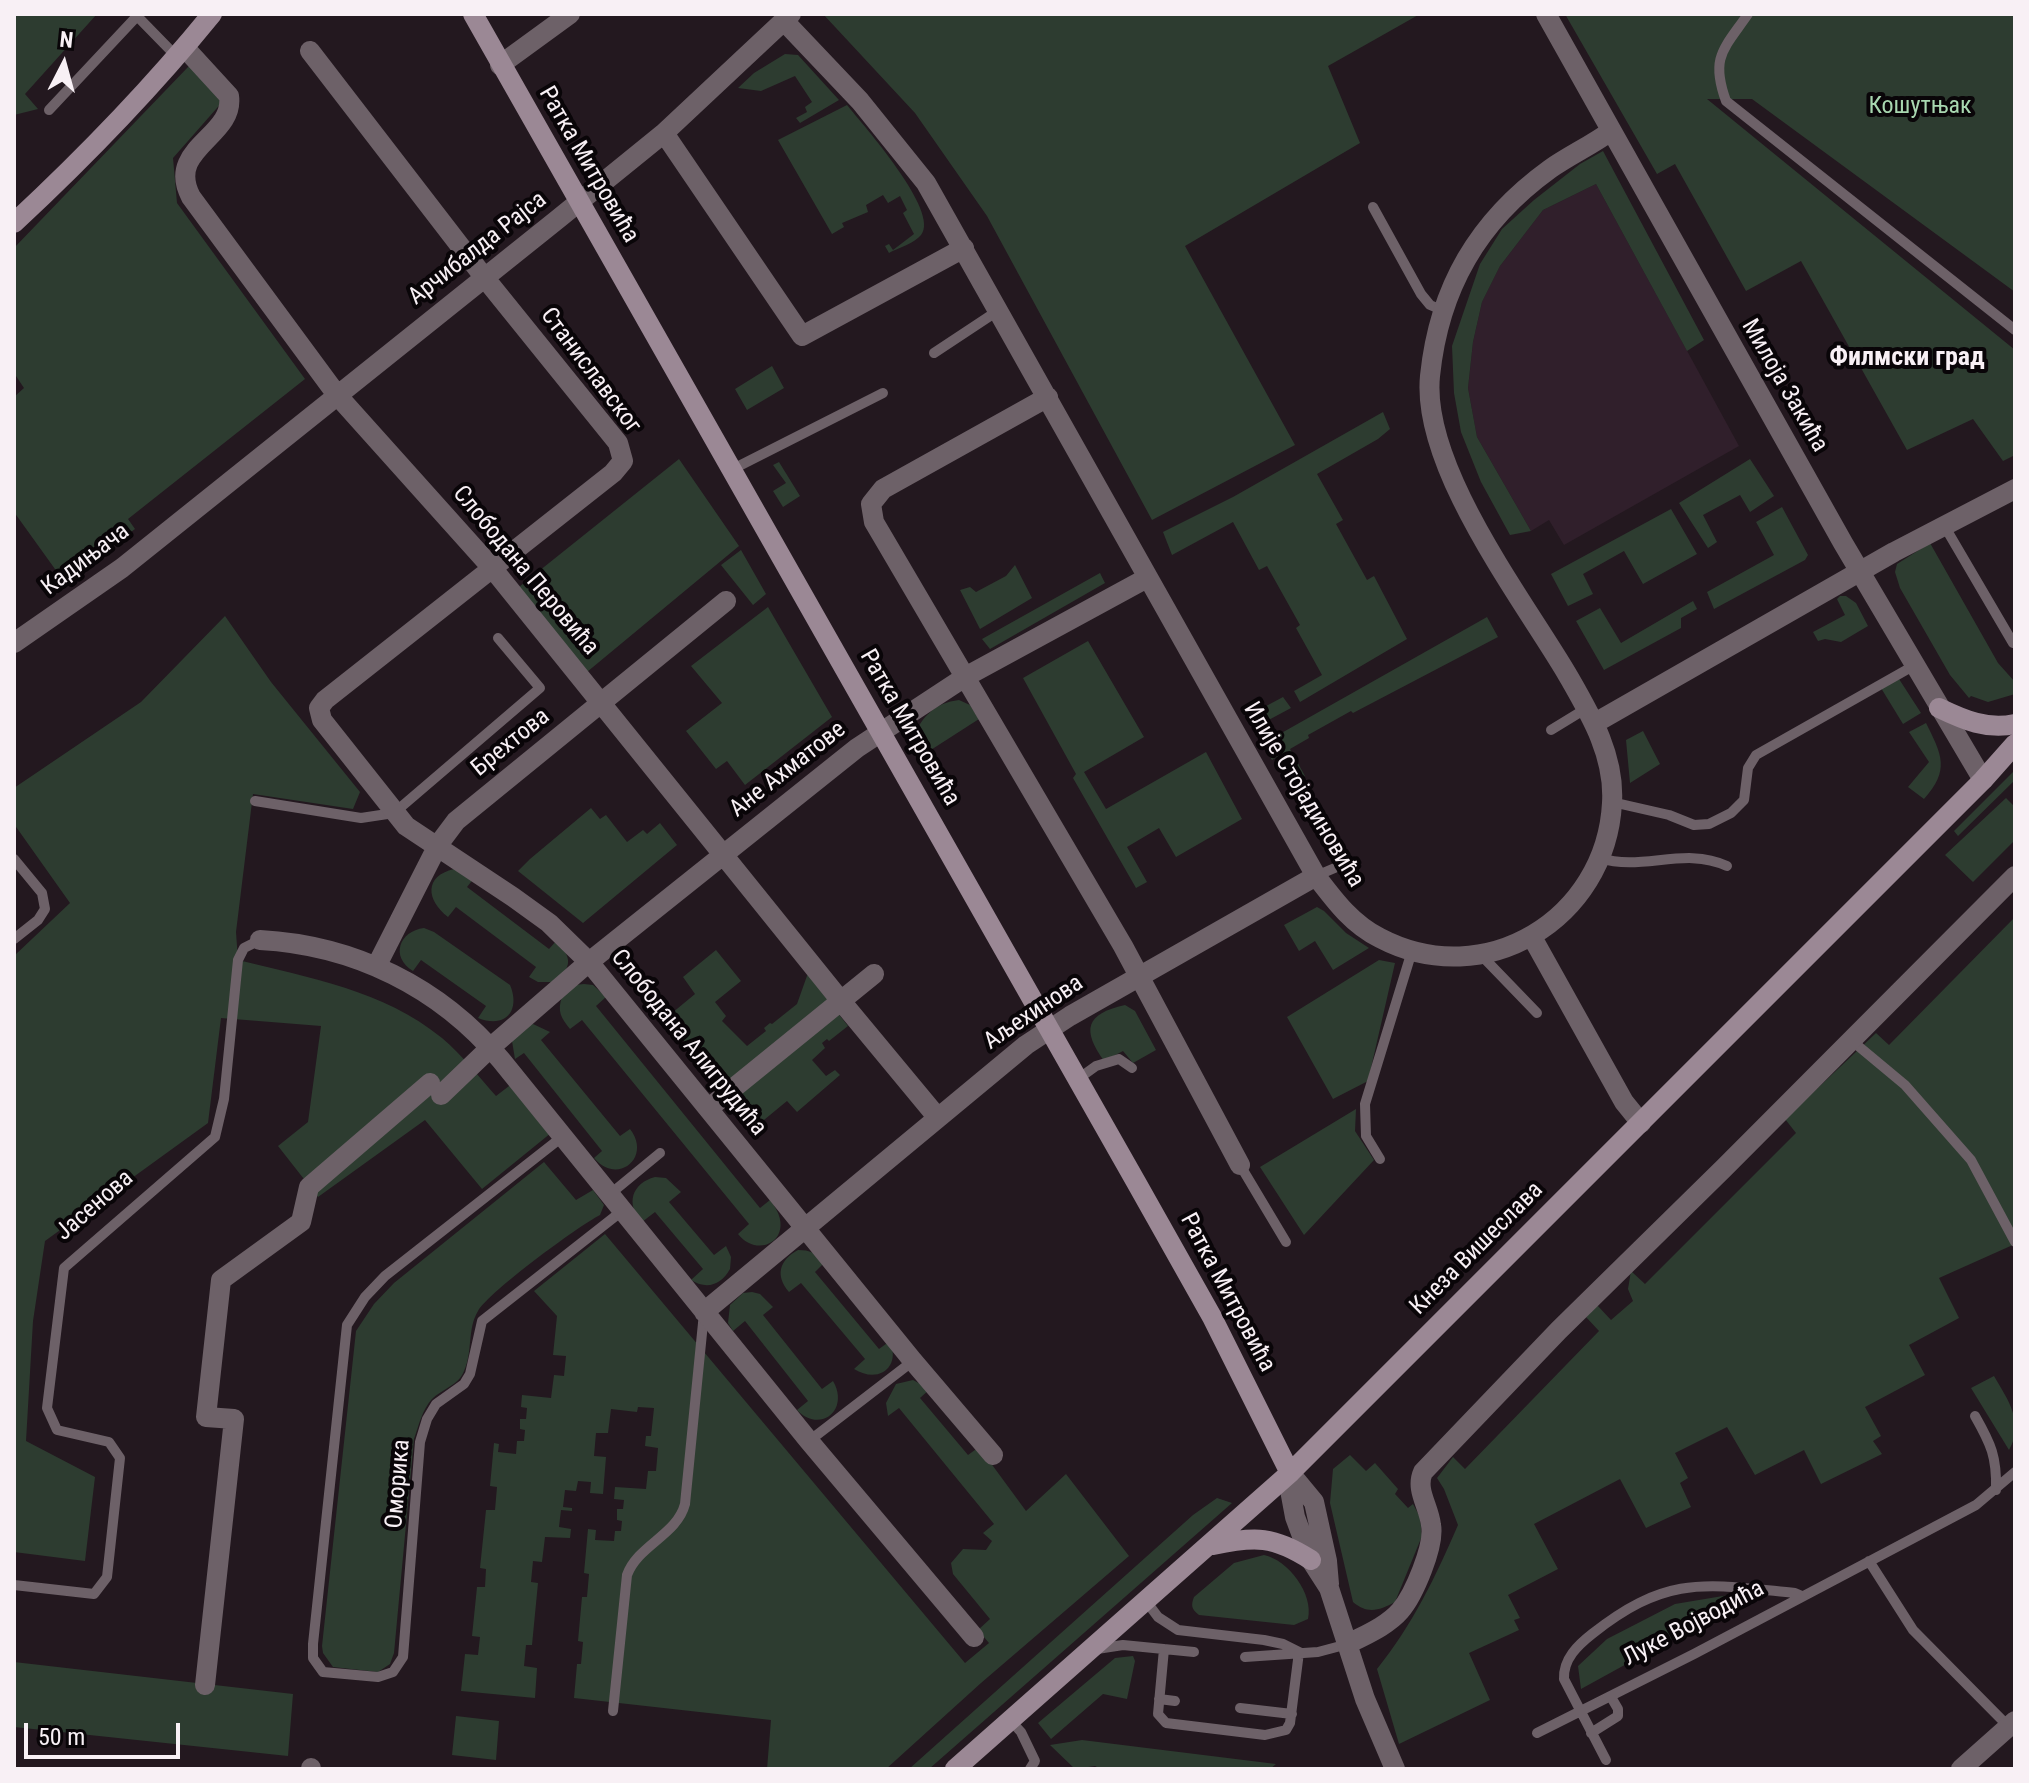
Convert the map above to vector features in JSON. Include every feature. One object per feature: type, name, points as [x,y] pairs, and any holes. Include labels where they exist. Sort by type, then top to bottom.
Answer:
[{"type":"main road","points":[[14,223],[83,158],[212,14]]},
{"type":"main road","name":"Ратка Митровића","points":[[473,14],[1212,1317],[1290,1473]]},
{"type":"main road","points":[[1939,708],[1977,724],[2015,724]]},
{"type":"main road","name":"Кнеза Вишеслава","points":[[955,1769],[1290,1473],[1983,780],[2015,744]]},
{"type":"main road","points":[[1209,1546],[1259,1538],[1281,1543],[1311,1560]]},
{"type":"street","points":[[500,65],[570,14]]},
{"type":"street","name":"Милоја Закића","points":[[1546,14],[1860,573],[1983,780]]},
{"type":"street","name":"Илије Стојадиновића","points":[[788,18],[893,139],[926,183],[1316,876],[1344,912],[1379,938],[1412,951],[1454,957],[1481,955],[1532,937],[1573,902],[1585,888],[1600,858],[1606,842],[1612,802],[1608,762],[1591,716],[1476,523],[1443,453],[1433,415],[1430,379],[1442,310],[1466,259],[1513,200],[1552,168],[1611,131]]},
{"type":"street","name":"Арчибалда Рајса","points":[[187,514],[664,133],[788,18]]},
{"type":"street","points":[[310,51],[484,277]]},
{"type":"street","name":"Слободана Перовића","points":[[181,52],[229,96],[231,107],[227,117],[194,152],[187,165],[186,188],[337,395],[493,569],[938,1118]]},
{"type":"street","points":[[664,133],[802,336],[964,248]]},
{"type":"street","name":"Станиславског","points":[[325,700],[613,473],[623,461],[618,443],[484,277]]},
{"type":"street","points":[[1048,397],[883,489],[871,504],[874,522],[1139,977],[1240,1165]]},
{"type":"street","points":[[1591,716],[2015,489]]},
{"type":"street","name":"Кадињача","points":[[14,643],[110,576],[187,514]]},
{"type":"street","name":"Ане Ахматове","points":[[491,1047],[589,962],[821,775],[881,732],[965,677],[1147,578]]},
{"type":"street","name":"Брехтова","points":[[377,965],[438,845],[456,821],[729,605]]},
{"type":"street","name":"Слободана Алигрудића","points":[[325,700],[319,708],[322,720],[394,813],[413,831],[487,877],[549,923],[589,962],[993,1455]]},
{"type":"street","name":"Аљехинова","points":[[704,1312],[1026,1045],[1316,876]]},
{"type":"street","points":[[1348,1644],[1388,1621],[1408,1600],[1432,1540],[1429,1516],[1419,1484],[1425,1470],[1559,1330],[2015,876]]},
{"type":"street","points":[[1532,937],[1624,1102],[1641,1123]]},
{"type":"street","points":[[260,940],[303,944],[377,965],[437,1000],[491,1047],[809,1441],[974,1637]]},
{"type":"street","points":[[709,1108],[874,974]]},
{"type":"street","points":[[205,1685],[234,1419],[206,1417],[221,1280],[301,1222],[309,1187],[491,1047]]},
{"type":"street","points":[[1290,1473],[1314,1502],[1327,1561],[1329,1588]]},
{"type":"street","points":[[1290,1473],[1291,1503],[1311,1560],[1329,1588],[1373,1722],[1395,1769]]},
{"type":"street","points":[[1961,1769],[2011,1724]]},
{"type":"lane","points":[[1748,14],[1718,60],[1719,83],[1726,101],[2015,330]]},
{"type":"lane","points":[[49,110],[138,15],[181,52]]},
{"type":"lane","points":[[1373,207],[1421,294],[1430,305],[1442,310]]},
{"type":"lane","points":[[934,353],[999,310]]},
{"type":"lane","points":[[731,470],[883,393]]},
{"type":"lane","points":[[1945,527],[2013,643]]},
{"type":"lane","points":[[255,801],[361,818],[394,813],[540,688],[498,638]]},
{"type":"lane","points":[[1612,802],[1669,815],[1694,825],[1709,824],[1731,813],[1744,800],[1748,768],[1756,755],[1915,665]]},
{"type":"lane","points":[[1551,730],[1591,716]]},
{"type":"lane","points":[[1600,858],[1629,863],[1699,857],[1727,866]]},
{"type":"lane","points":[[14,859],[45,900],[45,909],[38,920],[14,939]]},
{"type":"lane","points":[[1316,876],[1344,864]]},
{"type":"lane","name":"Јасенова","points":[[14,1585],[94,1594],[107,1577],[120,1458],[109,1442],[57,1430],[47,1408],[64,1268],[215,1137],[223,1111],[238,960],[244,948],[260,940]]},
{"type":"lane","points":[[1380,1159],[1366,1136],[1365,1104],[1412,951]]},
{"type":"lane","points":[[1481,955],[1537,1013]]},
{"type":"lane","points":[[1851,1040],[1905,1085],[1971,1160],[2015,1240]]},
{"type":"lane","points":[[1078,1079],[1096,1066],[1119,1059],[1132,1068]]},
{"type":"lane","name":"Оморика","points":[[562,1137],[385,1276],[365,1297],[347,1325],[313,1644],[313,1658],[323,1672],[378,1677],[393,1672],[403,1657],[420,1442],[427,1419],[436,1404],[464,1384],[470,1374],[482,1321],[615,1203],[660,1153]]},
{"type":"lane","points":[[1240,1165],[1286,1242]]},
{"type":"lane","points":[[613,1711],[627,1575],[637,1556],[678,1519],[685,1504],[704,1312]]},
{"type":"lane","points":[[809,1441],[913,1361]]},
{"type":"lane","points":[[1975,1416],[1992,1445],[1997,1468],[1996,1490]]},
{"type":"lane","name":"Луке Војводића","points":[[1537,1733],[1976,1505],[2015,1472]]},
{"type":"lane","points":[[1869,1561],[1913,1630],[2011,1724]]},
{"type":"lane","name":"Луке Војводића","points":[[1606,1760],[1564,1679],[1567,1662],[1589,1636],[1639,1602],[1670,1589],[1694,1585],[1802,1596]]},
{"type":"lane","points":[[1146,1601],[1158,1617],[1178,1630],[1264,1640],[1299,1652]]},
{"type":"lane","points":[[1245,1657],[1318,1652],[1348,1644]]},
{"type":"lane","points":[[1092,1650],[1117,1645],[1194,1652]]},
{"type":"lane","points":[[1164,1649],[1158,1714],[1166,1723],[1265,1735],[1286,1730],[1292,1714],[1299,1652]]},
{"type":"lane","name":"Луке Војводића","points":[[1591,1733],[1618,1716],[1618,1709],[1611,1697]]},
{"type":"lane","points":[[1159,1699],[1175,1701]]},
{"type":"lane","points":[[1240,1708],[1292,1714]]},
{"type":"lane","points":[[1011,1721],[1021,1732],[1035,1761],[1030,1769]]},
{"type":"shaded area","points":[[1596,184],[1739,446],[1564,545],[1549,520],[1531,531],[1477,437],[1468,388],[1473,342],[1482,302],[1500,266],[1543,210]]},
{"type":"green space","points":[[14,14],[97,14],[25,94],[38,109],[14,115]]},
{"type":"green space","points":[[823,14],[1420,14],[1328,66],[1360,143],[1185,246],[1295,445],[1152,520],[987,216],[915,113]]},
{"type":"green space","name":"Кошутњак","points":[[1565,14],[2015,14],[2015,292],[1752,99],[1707,99],[2015,350],[2015,455],[2003,461],[1973,419],[1907,450],[1801,261],[1746,291],[1675,164],[1657,174]]},
{"type":"green space","points":[[785,54],[798,55],[839,100],[800,123],[796,118],[807,112],[805,107],[812,102],[795,76],[761,91],[738,88],[754,73]]},
{"type":"green space","points":[[189,66],[224,100],[173,158],[177,203],[305,379],[128,519],[135,529],[65,583],[14,512],[14,397],[24,388],[14,373],[14,248]]},
{"type":"green space","points":[[847,105],[898,169],[920,208],[924,224],[921,235],[889,253],[885,246],[889,244],[893,250],[914,234],[903,213],[907,210],[900,196],[888,203],[883,195],[866,205],[868,212],[842,223],[844,227],[832,234],[778,140]]},
{"type":"green space","points":[[1603,151],[1704,340],[1687,351],[1596,184],[1543,210],[1500,266],[1482,302],[1473,342],[1468,388],[1477,437],[1531,531],[1510,535],[1481,482],[1461,432],[1454,393],[1452,346],[1480,264],[1502,229],[1580,164]]},
{"type":"green space","points":[[772,366],[784,388],[747,410],[735,389]]},
{"type":"green space","points":[[1383,412],[1390,429],[1317,474],[1343,520],[1336,524],[1367,580],[1374,576],[1407,639],[1300,702],[1294,691],[1322,675],[1296,628],[1300,625],[1267,566],[1259,570],[1233,522],[1172,555],[1163,532],[1233,497]]},
{"type":"green space","points":[[679,459],[739,546],[587,672],[519,587]]},
{"type":"green space","points":[[1750,459],[1774,496],[1750,512],[1740,495],[1703,515],[1717,542],[1708,548],[1679,503]]},
{"type":"green space","points":[[779,462],[800,496],[783,507],[773,491],[786,483],[773,465]]},
{"type":"green space","points":[[1782,507],[1808,555],[1805,560],[1714,609],[1707,592],[1774,555],[1756,522]]},
{"type":"green space","points":[[1671,509],[1697,554],[1643,584],[1624,551],[1583,574],[1593,594],[1568,606],[1551,574]]},
{"type":"green space","points":[[1930,543],[1998,663],[2015,682],[2015,694],[1988,702],[1969,698],[1950,675],[1900,588],[1895,572],[1897,564]]},
{"type":"green space","points":[[741,550],[766,594],[753,605],[721,565]]},
{"type":"green space","points":[[1015,565],[1032,598],[980,629],[960,590],[970,587],[976,592],[1006,576]]},
{"type":"green space","points":[[1100,573],[1105,583],[990,649],[982,639]]},
{"type":"green space","points":[[1846,596],[1856,603],[1868,626],[1841,642],[1818,641],[1813,632],[1845,615],[1837,599]]},
{"type":"green space","points":[[1693,601],[1697,609],[1681,618],[1681,628],[1604,670],[1576,621],[1600,608],[1621,643]]},
{"type":"green space","points":[[768,607],[832,717],[745,785],[727,761],[716,769],[686,731],[722,703],[691,666]]},
{"type":"green space","points":[[225,616],[271,682],[360,792],[353,809],[253,794],[236,932],[238,960],[319,980],[395,1008],[442,1038],[496,1096],[513,1083],[551,1133],[482,1189],[425,1120],[318,1197],[278,1146],[308,1122],[321,1026],[221,1018],[208,1123],[45,1241],[33,1321],[26,1441],[95,1477],[85,1561],[14,1552],[14,956],[70,903],[14,824],[14,788],[141,702]]},
{"type":"green space","points":[[1487,617],[1498,637],[1353,713],[1351,711],[1290,749],[1305,776],[1299,780],[1284,753],[1272,760],[1262,744]]},
{"type":"green space","points":[[1088,641],[1144,737],[1084,772],[1106,809],[1206,752],[1242,819],[1176,857],[1159,828],[1127,847],[1147,882],[1136,888],[1073,778],[1076,774],[1023,678]]},
{"type":"green space","points":[[1899,679],[1921,713],[1903,724],[1881,688]]},
{"type":"green space","points":[[1283,697],[1291,708],[1263,723],[1255,712]]},
{"type":"green space","points":[[959,700],[970,705],[979,719],[923,755],[917,750],[913,738],[921,723],[936,708]]},
{"type":"green space","points":[[1926,723],[1941,762],[1938,779],[1924,799],[1908,787],[1929,762],[1909,732]]},
{"type":"green space","points":[[1643,731],[1660,764],[1630,783],[1626,740]]},
{"type":"green space","points":[[2015,770],[2015,780],[1958,836],[1954,831]]},
{"type":"green space","points":[[2006,798],[2015,807],[2015,840],[1973,882],[1945,855]]},
{"type":"green space","points":[[591,808],[600,819],[606,815],[627,842],[643,830],[647,834],[660,823],[677,845],[583,923],[518,871]]},
{"type":"green space","points":[[454,869],[475,877],[467,887],[549,949],[557,940],[568,958],[567,967],[560,977],[553,982],[538,982],[529,977],[536,967],[456,907],[448,917],[441,910],[432,896],[433,883],[444,872]]},
{"type":"green space","points":[[1317,907],[1346,933],[1369,948],[1333,970],[1315,941],[1299,951],[1284,925]]},
{"type":"green space","points":[[2015,917],[2015,1244],[1939,1278],[1959,1318],[1909,1345],[1925,1375],[1865,1407],[1881,1436],[1873,1441],[1882,1454],[1821,1484],[1804,1450],[1755,1475],[1727,1427],[1675,1453],[1688,1478],[1680,1483],[1691,1507],[1646,1528],[1620,1479],[1534,1524],[1558,1569],[1508,1595],[1520,1618],[1514,1620],[1519,1630],[1469,1653],[1490,1700],[1399,1744],[1377,1669],[1422,1600],[1458,1525],[1437,1478],[1453,1457],[1465,1469],[1599,1331],[1586,1317],[1597,1305],[1611,1320],[1633,1301],[1628,1289],[1631,1271],[1645,1284],[1796,1133],[1785,1119],[1876,1033],[1889,1045]]},
{"type":"green space","points":[[424,928],[510,985],[513,1003],[508,1015],[496,1021],[478,1018],[486,1006],[421,960],[413,971],[406,965],[400,945],[408,934]]},
{"type":"green space","points":[[716,950],[741,981],[715,1002],[726,1016],[722,1021],[747,1046],[766,1031],[764,1028],[797,1004],[808,973],[831,1001],[721,1088],[666,1018],[695,994],[683,977]]},
{"type":"green space","points":[[1379,960],[1395,963],[1368,1081],[1333,1099],[1287,1017]]},
{"type":"green space","points":[[575,985],[593,985],[606,997],[596,1006],[760,1208],[770,1200],[781,1225],[773,1241],[756,1245],[738,1234],[749,1224],[582,1020],[570,1029],[567,1025],[560,1010],[562,997]]},
{"type":"green space","points":[[1125,1005],[1135,1011],[1156,1050],[1133,1063],[1123,1051],[1104,1061],[1092,1040],[1091,1025],[1102,1013]]},
{"type":"green space","points":[[837,1012],[848,1026],[822,1043],[825,1048],[812,1060],[826,1076],[835,1070],[840,1075],[797,1112],[787,1101],[753,1129],[730,1101]]},
{"type":"green space","points":[[533,1024],[550,1032],[541,1040],[620,1136],[630,1129],[637,1149],[635,1158],[622,1169],[603,1166],[594,1158],[602,1151],[524,1053],[515,1059],[512,1041],[524,1027]]},
{"type":"green space","points":[[1356,1109],[1355,1131],[1374,1160],[1304,1235],[1260,1167]]},
{"type":"green space","points":[[544,1162],[576,1200],[593,1190],[604,1205],[600,1215],[554,1245],[478,1311],[472,1325],[467,1364],[462,1376],[429,1403],[414,1439],[394,1653],[390,1664],[378,1672],[333,1667],[322,1646],[356,1331],[374,1304],[394,1283]]},
{"type":"green space","points":[[655,1177],[666,1178],[681,1192],[669,1202],[714,1255],[726,1246],[731,1257],[730,1269],[718,1282],[703,1285],[691,1280],[703,1269],[655,1212],[642,1222],[637,1215],[633,1201],[636,1189]]},
{"type":"green space","points":[[605,1234],[965,1663],[989,1643],[978,1630],[990,1619],[953,1574],[951,1563],[963,1549],[986,1550],[992,1541],[983,1533],[994,1524],[899,1408],[888,1416],[886,1403],[896,1384],[913,1380],[930,1389],[920,1398],[968,1455],[979,1447],[1026,1511],[1066,1474],[1129,1556],[886,1769],[767,1769],[771,1720],[574,1698],[577,1664],[581,1664],[583,1642],[578,1641],[582,1597],[587,1597],[589,1574],[584,1573],[588,1529],[596,1530],[595,1540],[614,1541],[615,1531],[621,1531],[622,1521],[617,1520],[617,1509],[623,1509],[624,1500],[614,1499],[615,1487],[646,1489],[648,1471],[656,1471],[658,1448],[645,1446],[646,1436],[651,1436],[654,1408],[638,1407],[637,1412],[611,1409],[608,1433],[596,1433],[594,1456],[606,1457],[603,1494],[590,1493],[591,1482],[578,1481],[576,1491],[565,1490],[563,1507],[572,1508],[572,1511],[561,1510],[559,1527],[571,1529],[570,1538],[545,1537],[542,1562],[533,1561],[531,1582],[538,1583],[532,1645],[526,1645],[524,1666],[537,1668],[535,1698],[461,1691],[465,1654],[478,1655],[480,1637],[472,1636],[477,1587],[485,1587],[486,1569],[480,1568],[486,1510],[495,1510],[497,1487],[490,1486],[494,1443],[499,1444],[498,1452],[516,1454],[517,1441],[524,1441],[525,1430],[520,1429],[520,1419],[526,1419],[527,1408],[521,1407],[522,1395],[551,1398],[554,1375],[564,1376],[566,1356],[553,1355],[557,1316],[534,1291]]},
{"type":"green space","points":[[798,1250],[813,1253],[825,1262],[815,1272],[879,1349],[890,1341],[892,1359],[885,1371],[871,1375],[854,1369],[865,1359],[801,1283],[789,1292],[782,1280],[781,1269],[783,1263]]},
{"type":"green space","points":[[743,1293],[760,1294],[773,1307],[763,1315],[822,1389],[833,1381],[838,1401],[830,1415],[815,1420],[797,1410],[808,1401],[745,1321],[733,1331],[728,1323],[730,1305]]},
{"type":"green space","points":[[1994,1376],[2015,1421],[2014,1440],[2009,1450],[1971,1388]]},
{"type":"green space","points":[[1350,1455],[1366,1471],[1375,1463],[1398,1489],[1395,1494],[1408,1508],[1413,1504],[1420,1517],[1422,1536],[1395,1602],[1378,1609],[1368,1610],[1353,1602],[1330,1503],[1333,1469]]},
{"type":"green space","points":[[1217,1498],[1232,1503],[929,1769],[909,1769],[1193,1515]]},
{"type":"green space","points":[[1264,1555],[1282,1564],[1297,1580],[1307,1599],[1308,1619],[1294,1625],[1199,1615],[1194,1611],[1194,1597],[1234,1563]]},
{"type":"green space","points":[[1729,1595],[1750,1596],[1581,1689],[1578,1666],[1607,1639],[1675,1604]]},
{"type":"green space","points":[[1133,1656],[1135,1661],[1127,1699],[1103,1694],[1051,1739],[1038,1723],[1115,1658]]},
{"type":"green space","points":[[14,1662],[293,1694],[288,1756],[14,1727]]},
{"type":"green space","points":[[456,1716],[499,1721],[496,1760],[452,1755]]},
{"type":"green space","points":[[1082,1740],[1276,1764],[1270,1769],[1101,1769],[1095,1766],[1075,1769],[1050,1745]]},
{"type":"district","name":"Филмски град","points":[[1907,358]]}]
